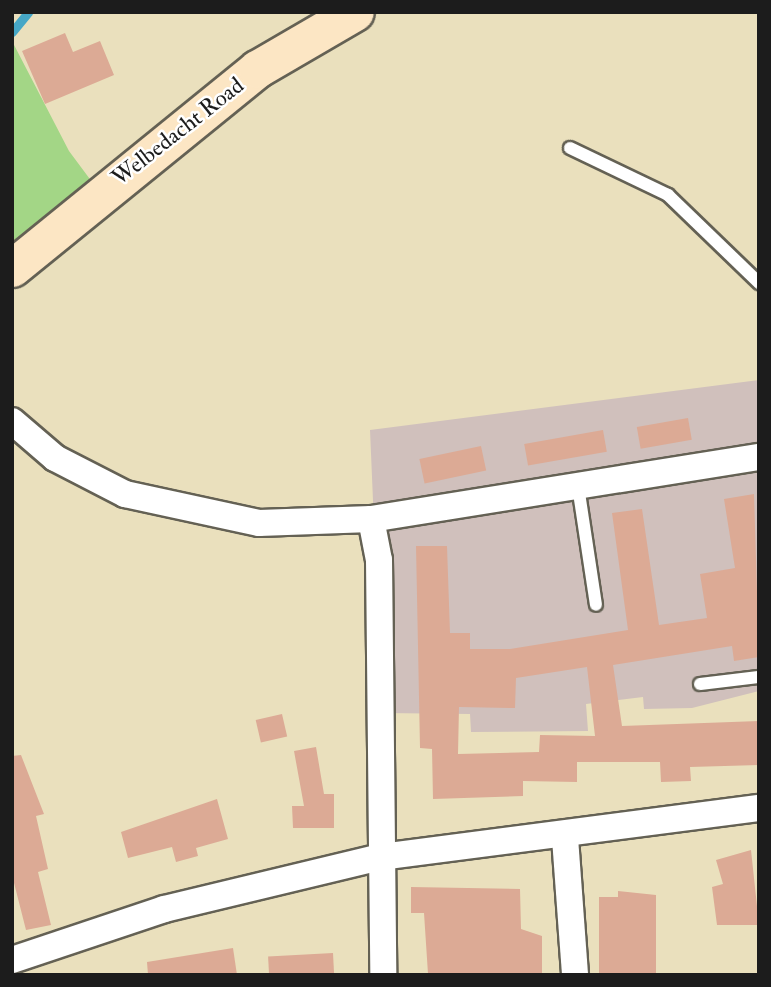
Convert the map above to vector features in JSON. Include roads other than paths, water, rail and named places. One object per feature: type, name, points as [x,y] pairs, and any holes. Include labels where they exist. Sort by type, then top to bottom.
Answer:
[{"type":"street","name":"Welbedacht Road","points":[[12,268],[257,69],[355,12]]},
{"type":"street","points":[[12,421],[55,458],[139,498],[259,523],[371,519],[759,457]]},
{"type":"street","points":[[371,519],[379,560],[383,975]]},
{"type":"street","points":[[12,960],[164,909],[381,857],[565,838],[759,808]]},
{"type":"street","points":[[565,838],[575,975]]},
{"type":"lane","points":[[570,148],[668,195],[759,283]]},
{"type":"lane","points":[[578,486],[596,605]]},
{"type":"lane","points":[[700,684],[759,677]]},
{"type":"waterway","points":[[12,32],[28,12]]}]
